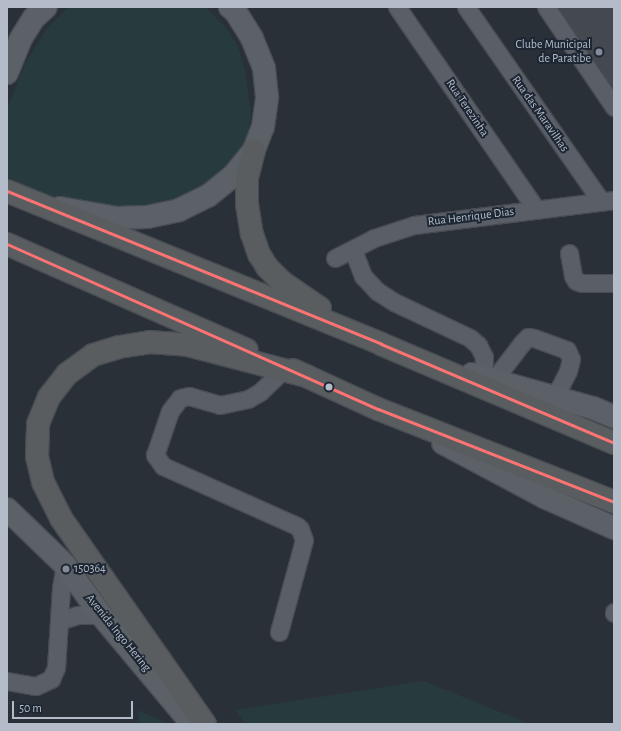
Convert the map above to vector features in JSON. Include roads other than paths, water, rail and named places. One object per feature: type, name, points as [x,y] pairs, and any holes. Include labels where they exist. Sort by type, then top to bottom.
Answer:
[{"type":"highway","points":[[254,150],[247,179],[247,204],[252,234],[259,254],[267,267],[282,282],[316,306],[372,334],[381,344]]},
{"type":"highway","points":[[7,190],[381,344],[614,443]]},
{"type":"highway","points":[[7,244],[378,408],[614,502]]},
{"type":"highway","points":[[206,724],[61,518],[43,482],[38,464],[38,424],[49,398],[66,374],[93,355],[119,347],[149,342],[188,345],[306,376]]},
{"type":"main road","points":[[7,73],[20,40],[34,18],[46,7]]},
{"type":"main road","points":[[46,206],[117,218],[147,217],[179,210],[208,196],[234,175],[254,150],[263,127],[266,105],[264,68],[252,38],[236,12],[230,7]]},
{"type":"main road","points":[[412,357],[420,356],[491,370],[554,398],[593,408],[614,417]]},
{"type":"main road","points":[[378,408],[544,496],[614,528]]},
{"type":"main road","name":"Avenida Ingo Hering","points":[[7,499],[43,543]]},
{"type":"main road","name":"Avenida Ingo Hering","points":[[7,509],[64,565],[101,615],[192,724]]},
{"type":"street","name":"Rua Terezinha","points":[[397,7],[536,209]]},
{"type":"street","name":"Rua das Maravilhas","points":[[466,7],[607,200]]},
{"type":"street","points":[[546,7],[614,107]]},
{"type":"street","name":"Rua Henrique Dias","points":[[335,258],[374,238],[414,225],[607,200]]},
{"type":"street","points":[[353,250],[364,276],[377,291],[394,302],[470,338],[478,345],[491,370],[528,337],[567,350],[571,359],[568,371],[554,398]]},
{"type":"street","points":[[568,253],[573,276],[576,281],[582,283],[614,283]]},
{"type":"street","points":[[279,632],[304,540],[300,529],[297,526],[163,466],[155,455],[170,411],[180,398],[188,396],[220,405],[248,399],[260,392],[283,370]]},
{"type":"street","points":[[7,681],[27,686],[36,686],[51,679],[56,668],[61,588],[64,565]]},
{"type":"street","points":[[59,621],[78,615],[101,615]]},
{"type":"place","name":"Clube Municipal de Paratibe","points":[[599,52]]},
{"type":"place","name":"150364","points":[[66,569]]}]
